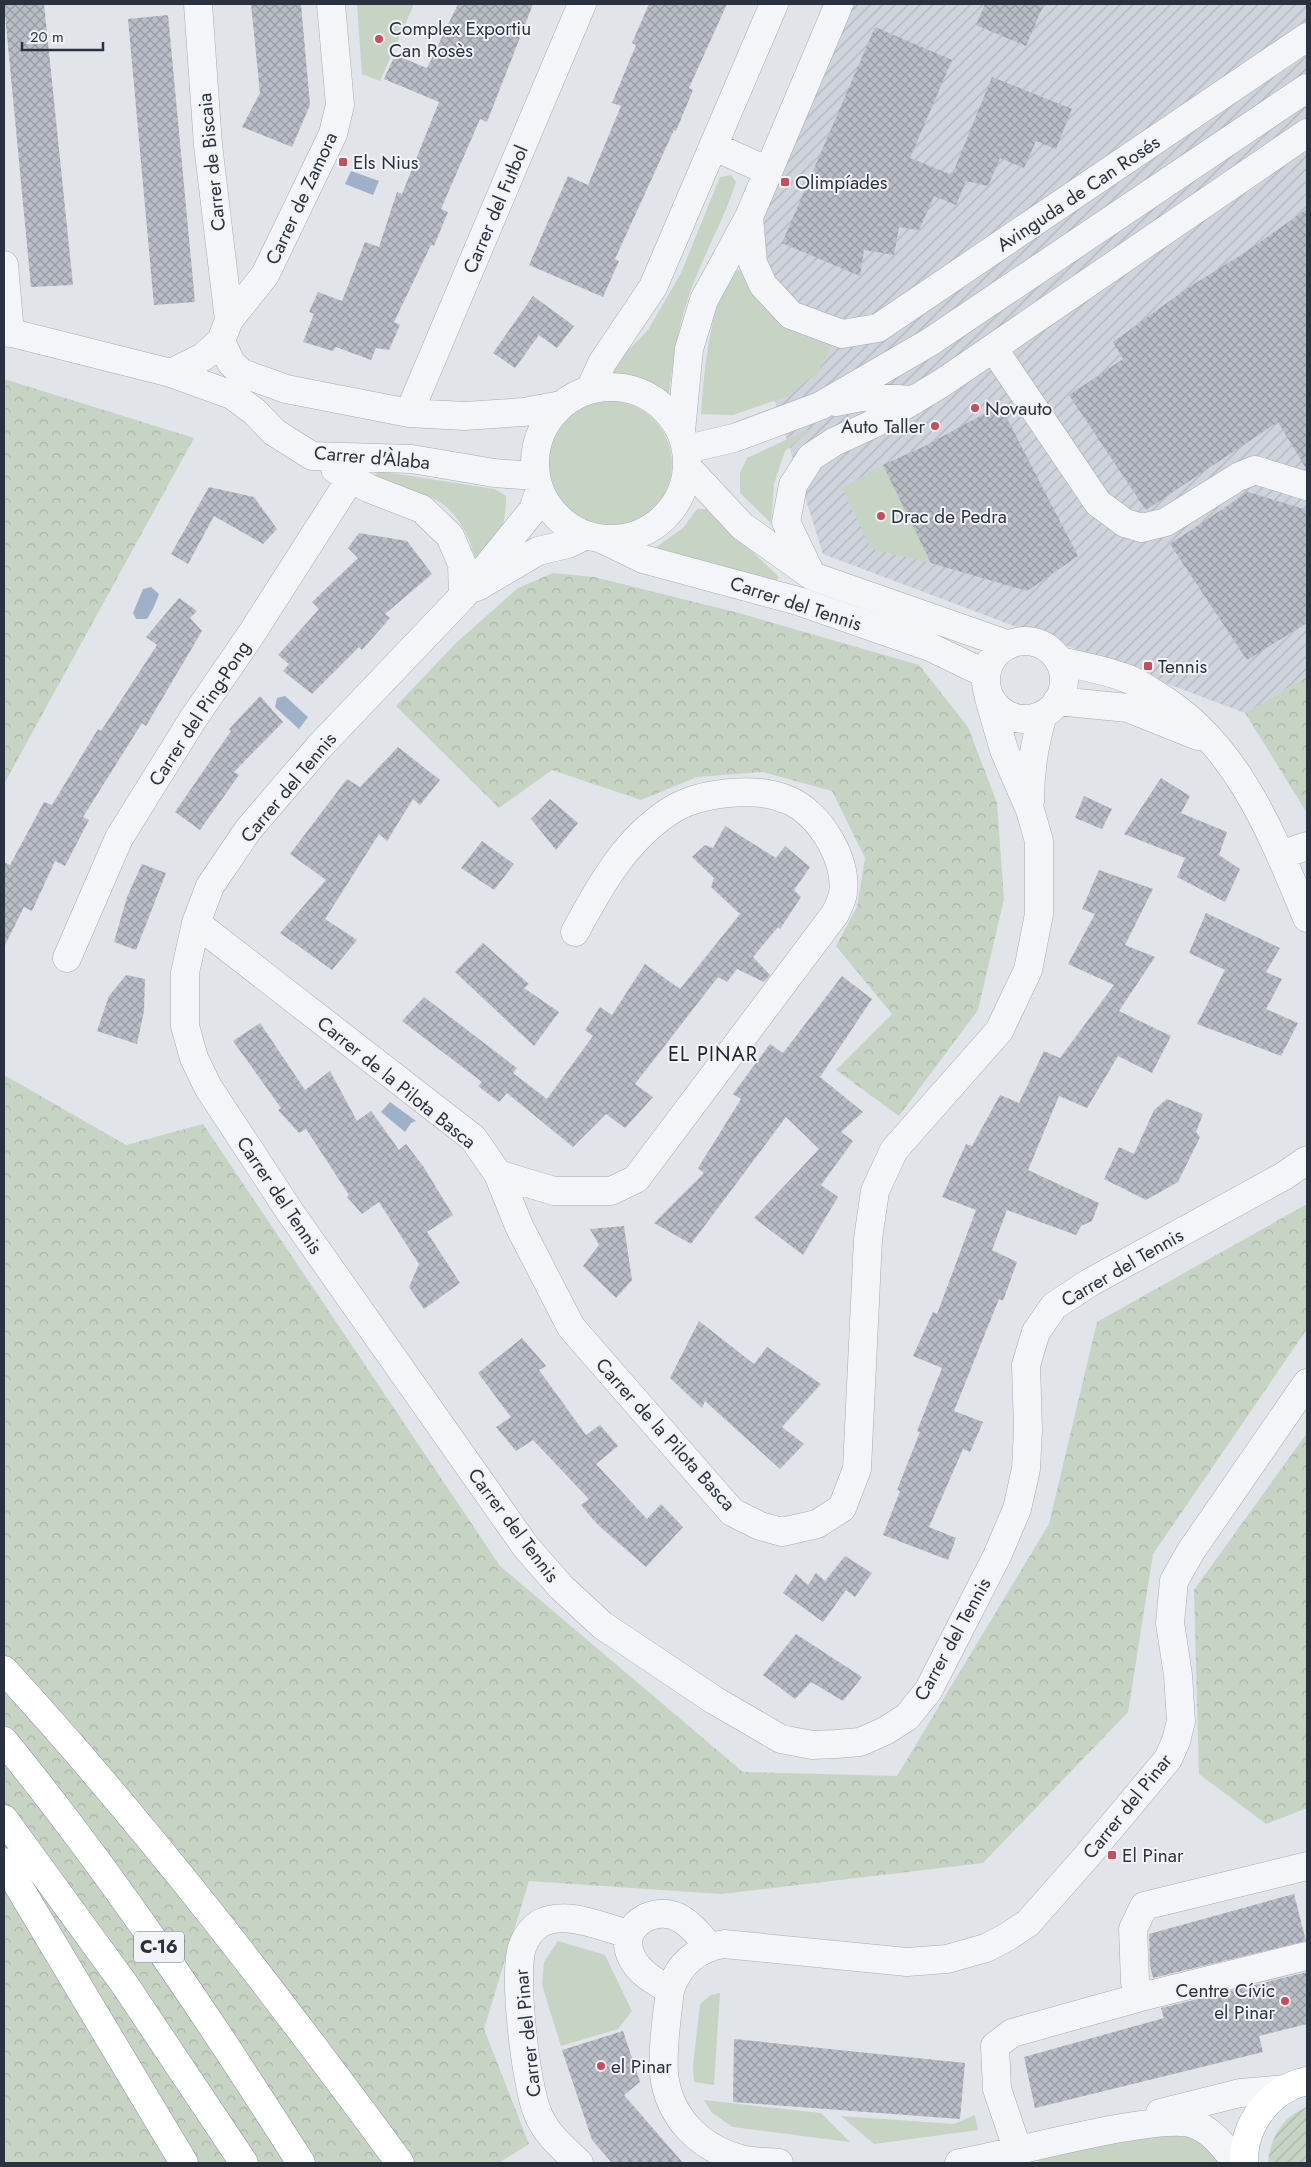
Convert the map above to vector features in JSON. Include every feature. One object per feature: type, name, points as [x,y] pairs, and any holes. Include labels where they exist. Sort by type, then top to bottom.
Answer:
[{"type":"main road","points":[[4,1670],[110,1789],[217,1920],[400,2163]]},
{"type":"main road","name":"C-16","points":[[4,1741],[124,1897],[174,1968],[301,2163]]},
{"type":"main road","name":"C-16","points":[[4,1819],[125,1985],[244,2163]]},
{"type":"main road","points":[[4,1862],[184,2163]]},
{"type":"main road","points":[[1244,2163],[1246,2139],[1252,2124],[1261,2110],[1296,2085]]},
{"type":"street","name":"Carrer de Biscaia","points":[[198,4],[208,145],[225,331]]},
{"type":"street","name":"Carrer de Zamora","points":[[225,331],[264,275],[333,134],[340,105],[331,4]]},
{"type":"street","name":"Carrer del Futbol","points":[[409,413],[582,4]]},
{"type":"street","points":[[590,389],[602,363],[654,287],[774,4]]},
{"type":"street","points":[[685,449],[669,413],[653,399],[633,390],[612,386],[590,389],[561,405],[544,426],[535,450],[537,484],[557,519],[594,538],[629,538],[651,529],[670,513],[683,492],[685,449],[689,349],[704,300],[749,217],[839,4]]},
{"type":"street","name":"Avinguda de Can Rosés","points":[[842,334],[878,328],[1307,37]]},
{"type":"street","points":[[820,406],[930,342],[1307,88]]},
{"type":"street","points":[[812,576],[786,522],[793,485],[811,456],[834,442],[877,422],[994,348],[1307,132]]},
{"type":"street","points":[[713,146],[768,171]]},
{"type":"street","points":[[749,217],[751,254],[764,285],[792,315],[842,334],[893,348],[930,342]]},
{"type":"street","points":[[4,265],[7,332]]},
{"type":"street","points":[[171,373],[203,356],[225,331]]},
{"type":"street","points":[[225,331],[231,363],[242,373],[286,389],[409,413],[465,416],[524,412],[561,405]]},
{"type":"street","name":"Carrer d'Àlaba","points":[[7,332],[171,373],[232,395],[255,412],[274,432],[312,456],[412,459],[494,473],[537,484]]},
{"type":"street","points":[[994,348],[1098,503],[1124,523],[1142,528],[1166,522],[1238,477],[1255,470],[1307,486]]},
{"type":"street","points":[[685,449],[734,438],[820,406],[861,397],[914,400]]},
{"type":"street","name":"Carrer del Tennis","points":[[685,449],[742,526],[812,576],[1008,644],[1031,642],[1052,652],[1059,661],[1091,667],[1130,679],[1162,698],[1192,720],[1244,784],[1280,855],[1307,918]]},
{"type":"street","points":[[312,456],[368,488],[422,510],[450,536],[462,564],[463,596]]},
{"type":"street","name":"Carrer del Ping-Pong","points":[[67,958],[119,838],[193,720],[250,636],[351,478]]},
{"type":"street","name":"Carrer del Tennis","points":[[537,484],[533,510],[463,596],[280,790],[248,830],[210,886],[196,923],[186,973],[185,1026],[194,1058],[208,1087],[290,1212],[526,1547],[561,1587],[602,1625],[714,1700],[781,1739],[812,1745],[860,1742],[885,1731],[907,1717],[928,1691],[997,1556],[1017,1509],[1026,1469],[1028,1430],[1026,1365],[1036,1332],[1054,1306],[1089,1283],[1284,1176],[1307,1160]]},
{"type":"street","name":"Carrer del Tennis","points":[[463,596],[538,551],[594,538],[643,559],[798,601],[930,647],[987,686],[999,710],[1013,717],[1033,718],[1050,708],[1128,708],[1183,731],[1209,739]]},
{"type":"street","points":[[987,686],[990,662],[1008,644]]},
{"type":"street","points":[[1050,708],[1064,682],[1059,661]]},
{"type":"street","name":"Carrer de la Pilota Basca","points":[[196,923],[473,1138],[498,1174],[519,1226],[571,1327],[732,1512],[760,1526],[782,1532],[817,1524],[842,1508],[857,1469],[868,1239],[875,1191],[894,1150],[999,1031],[1028,970],[1039,914],[1039,841],[1030,810],[1004,750],[987,686]]},
{"type":"street","name":"Carrer de la Pilota Basca","points":[[1030,810],[1030,776],[1035,742],[1050,708]]},
{"type":"street","points":[[498,1174],[554,1191],[611,1191],[636,1179],[836,914],[843,894],[844,876],[834,848],[815,818],[788,800],[750,794],[707,796],[672,810],[638,835],[604,878],[575,932]]},
{"type":"street","points":[[1280,855],[1307,846]]},
{"type":"street","name":"Carrer del Pinar","points":[[709,1946],[739,1944],[907,1962],[947,1959],[968,1954],[1007,1937],[1028,1923],[1168,1759],[1176,1741],[1181,1720],[1178,1675],[1170,1623],[1174,1581],[1191,1551],[1307,1383]]},
{"type":"street","points":[[1141,1997],[1135,1982],[1133,1929],[1144,1906],[1307,1866]]},
{"type":"street","points":[[670,1990],[649,1978],[632,1960],[627,1944],[628,1934],[637,1924],[648,1917],[670,1914],[681,1918],[709,1946],[695,1954],[683,1965],[674,1978],[670,1990],[664,2072],[667,2088],[678,2116],[700,2140],[728,2155],[743,2160],[779,2163]]},
{"type":"street","name":"Carrer del Pinar","points":[[578,2163],[545,2129],[537,2112],[530,2089],[519,1983],[519,1964],[522,1946],[528,1934],[539,1924],[555,1919],[571,1918],[628,1934]]},
{"type":"street","points":[[1018,2152],[997,2090],[995,2046],[1012,2033],[1141,1997],[1306,1956]]},
{"type":"street","points":[[1116,2129],[1151,2115],[1240,2093],[1296,2085]]},
{"type":"street","points":[[959,2163],[1018,2152],[1116,2129],[1177,2121],[1187,2122],[1210,2132],[1237,2163]]},
{"type":"shaded area","points":[[854,4],[1307,4],[1307,677],[1245,713],[823,554],[736,278]]},
{"type":"green space","name":"Complex Exportiu Can Rosès","points":[[357,4],[414,4],[380,81],[362,74]]},
{"type":"green space","points":[[731,175],[736,182],[732,195],[699,269],[681,323],[669,395],[609,376],[607,371],[648,330],[681,273],[720,177]]},
{"type":"green space","points":[[745,269],[767,310],[808,338],[832,344],[818,372],[788,396],[733,415],[701,414],[709,342],[721,290],[727,273]]},
{"type":"green space","points":[[4,379],[194,438],[4,784]]},
{"type":"green space","points":[[609,401],[633,406],[653,420],[667,440],[672,464],[667,488],[653,508],[633,522],[609,527],[585,522],[565,508],[551,488],[546,464],[551,440],[565,420],[585,406]]},
{"type":"green space","points":[[814,427],[785,451],[774,484],[771,523],[740,493],[740,473],[747,458]]},
{"type":"green space","name":"Drac de Pedra","points":[[883,465],[931,563],[871,549],[842,488]]},
{"type":"green space","points":[[379,471],[494,489],[506,496],[506,508],[499,534],[476,563],[465,531],[453,513],[436,500],[425,495],[393,486],[380,480],[374,476]]},
{"type":"green space","points":[[697,509],[708,509],[779,577],[774,584],[652,550],[683,528]]},
{"type":"green space","points":[[553,573],[594,577],[739,613],[919,665],[968,727],[997,803],[1004,899],[978,1010],[899,1116],[836,1070],[892,1014],[836,946],[857,907],[865,858],[832,791],[763,772],[697,777],[641,800],[552,770],[499,808],[396,706],[456,643],[518,588]]},
{"type":"green space","points":[[1307,677],[1307,813],[1245,713]]},
{"type":"green space","points":[[4,1075],[126,1145],[203,1124],[500,1566],[743,1772],[897,1776],[1049,1524],[1097,1322],[1307,1204],[1307,1329],[1153,1554],[1128,1712],[983,1863],[721,1894],[529,1881],[484,2029],[529,2144],[499,2163],[4,2163]]},
{"type":"green space","points":[[1307,1433],[1307,1808],[1266,1824],[1199,1774],[1194,1590]]},
{"type":"green space","points":[[558,1941],[605,1955],[632,2011],[618,2029],[561,2046],[542,1985],[544,1962]]},
{"type":"green space","points":[[720,1993],[714,2085],[694,2082],[693,2066],[700,2004],[711,1995]]},
{"type":"green space","points":[[704,2100],[821,2113],[850,2142],[733,2127],[712,2113]]},
{"type":"green space","points":[[1307,2107],[1307,2163],[1268,2163],[1269,2154],[1279,2129],[1291,2116]]},
{"type":"green space","points":[[975,2115],[978,2130],[874,2144],[841,2116],[954,2124]]},
{"type":"green space","points":[[1199,2133],[1218,2160],[1218,2163],[1039,2163],[1038,2160],[1147,2134]]},
{"type":"water","points":[[351,171],[379,181],[373,195],[345,184]]},
{"type":"water","points":[[151,587],[159,594],[154,607],[147,619],[136,619],[133,613],[143,589]]},
{"type":"water","points":[[285,696],[308,717],[299,729],[275,707],[277,698]]},
{"type":"water","points":[[390,1102],[416,1121],[411,1123],[405,1132],[381,1112]]},
{"type":"building","points":[[4,4],[44,4],[73,285],[31,287]]},
{"type":"building","points":[[251,4],[301,4],[310,105],[292,147],[242,127],[260,93]]},
{"type":"building","points":[[458,4],[533,4],[487,122],[480,119],[441,209],[448,212],[434,246],[431,245],[394,322],[400,325],[389,350],[376,348],[371,360],[336,347],[333,351],[303,342],[314,314],[309,312],[318,292],[342,301],[365,242],[379,247],[397,192],[402,194],[439,102],[384,79],[395,55],[427,68]]},
{"type":"building","points":[[649,4],[727,4],[689,88],[693,90],[676,131],[674,130],[615,259],[619,261],[603,297],[529,265],[568,176],[588,185],[621,106],[612,103],[636,45],[632,43]]},
{"type":"building","points":[[985,4],[1044,4],[1026,46],[976,25]]},
{"type":"building","points":[[168,15],[195,302],[154,305],[128,19]]},
{"type":"building","points":[[875,27],[952,60],[910,158],[952,175],[992,77],[1072,109],[1056,149],[1036,141],[1024,168],[1000,158],[988,186],[966,181],[956,205],[934,196],[919,230],[899,227],[894,255],[864,250],[860,276],[782,243]]},
{"type":"building","points":[[1307,209],[1307,470],[1278,422],[1146,510],[1069,395],[1123,359],[1113,342],[1186,289],[1244,253]]},
{"type":"building","points":[[533,296],[574,326],[557,348],[539,335],[515,368],[493,353]]},
{"type":"building","points":[[1000,405],[1078,556],[1027,591],[931,563],[883,465],[925,446]]},
{"type":"building","points":[[209,487],[254,497],[277,529],[263,544],[214,516],[188,564],[171,554]]},
{"type":"building","points":[[1248,492],[1307,510],[1307,623],[1247,660],[1170,544]]},
{"type":"building","points":[[359,533],[407,541],[432,574],[385,614],[390,618],[362,650],[359,647],[312,694],[283,671],[289,664],[278,655],[319,609],[312,602],[358,558],[348,548]]},
{"type":"building","points":[[179,598],[197,611],[190,618],[202,631],[146,726],[142,723],[83,817],[89,820],[65,866],[55,861],[32,911],[24,907],[4,947],[4,862],[10,865],[44,802],[52,805],[98,729],[101,731],[157,645],[146,637]]},
{"type":"building","points":[[260,696],[283,722],[234,772],[239,775],[200,830],[175,812],[231,731],[229,729]]},
{"type":"building","points":[[398,747],[440,780],[420,805],[413,799],[387,841],[379,834],[325,919],[357,940],[332,970],[280,933],[326,880],[290,854],[347,779],[360,787]]},
{"type":"building","points":[[1161,778],[1190,796],[1181,813],[1227,832],[1219,855],[1240,869],[1225,902],[1177,877],[1185,858],[1124,834]]},
{"type":"building","points":[[1084,796],[1112,809],[1102,829],[1075,818]]},
{"type":"building","points":[[550,799],[578,823],[556,850],[531,819]]},
{"type":"building","points":[[725,826],[776,858],[785,846],[810,867],[794,890],[801,897],[780,929],[778,927],[753,957],[770,975],[764,982],[737,969],[727,982],[718,977],[635,1084],[653,1097],[625,1128],[606,1114],[573,1147],[507,1093],[499,1102],[478,1086],[482,1082],[402,1021],[424,997],[517,1068],[513,1073],[547,1099],[593,1036],[585,1030],[600,1007],[612,1015],[645,964],[680,989],[740,914],[711,887],[714,878],[692,857],[705,845],[713,848]]},
{"type":"building","points":[[482,841],[514,864],[494,890],[461,868]]},
{"type":"building","points":[[142,864],[166,873],[136,950],[114,942],[127,897]]},
{"type":"building","points":[[1099,870],[1153,889],[1125,945],[1155,957],[1119,1011],[1171,1036],[1152,1073],[1118,1056],[1087,1108],[1059,1096],[1028,1170],[1099,1203],[1092,1221],[1081,1226],[1076,1235],[1007,1210],[992,1250],[1017,1262],[1003,1301],[999,1299],[954,1411],[983,1422],[970,1452],[963,1449],[929,1527],[956,1538],[948,1560],[883,1535],[900,1491],[897,1490],[920,1432],[917,1431],[942,1368],[913,1356],[933,1312],[937,1314],[976,1210],[942,1197],[966,1144],[972,1146],[1000,1095],[1019,1103],[1044,1051],[1060,1058],[1114,985],[1068,964],[1095,914],[1082,909]]},
{"type":"building","points":[[1206,913],[1280,948],[1266,972],[1282,979],[1266,1009],[1298,1023],[1281,1056],[1197,1024],[1225,970],[1189,953]]},
{"type":"building","points":[[483,943],[529,984],[524,988],[559,1012],[534,1046],[455,972]]},
{"type":"building","points":[[126,975],[145,979],[144,1011],[137,1044],[97,1031],[109,996]]},
{"type":"building","points":[[842,976],[872,999],[820,1077],[863,1112],[841,1132],[853,1141],[821,1185],[838,1197],[803,1255],[754,1218],[819,1149],[786,1117],[691,1244],[654,1223],[704,1173],[698,1168],[741,1099],[733,1094],[770,1044],[783,1053]]},
{"type":"building","points":[[260,1023],[305,1090],[330,1071],[357,1121],[371,1111],[399,1150],[406,1144],[423,1166],[453,1215],[427,1232],[460,1283],[424,1309],[409,1287],[419,1264],[379,1202],[362,1214],[347,1197],[349,1195],[306,1129],[299,1133],[278,1110],[281,1108],[233,1041]]},
{"type":"building","points":[[1167,1099],[1203,1114],[1196,1132],[1200,1137],[1178,1182],[1146,1200],[1104,1179],[1119,1147],[1134,1154],[1154,1110]]},
{"type":"building","points":[[624,1226],[632,1280],[616,1298],[583,1266],[599,1245],[590,1229]]},
{"type":"building","points":[[699,1321],[754,1364],[767,1347],[821,1384],[782,1427],[804,1444],[780,1469],[705,1401],[702,1408],[670,1378]]},
{"type":"building","points":[[522,1338],[546,1366],[539,1370],[586,1435],[600,1425],[618,1446],[596,1464],[647,1519],[661,1504],[683,1527],[646,1567],[597,1524],[581,1505],[589,1499],[533,1440],[516,1451],[496,1427],[511,1417],[478,1373]]},
{"type":"building","points":[[845,1556],[872,1573],[855,1597],[846,1590],[823,1622],[783,1593],[796,1574],[808,1585],[816,1573],[825,1581]]},
{"type":"building","points":[[796,1634],[862,1677],[843,1701],[811,1682],[795,1699],[763,1675]]},
{"type":"building","points":[[1294,1894],[1306,1941],[1153,1978],[1150,1966],[1149,1934]]},
{"type":"building","points":[[1307,1972],[1307,2024],[1259,2036],[1263,2052],[1035,2108],[1024,2057],[1164,2018],[1161,2008]]},
{"type":"building","points":[[623,2031],[640,2082],[624,2095],[683,2163],[612,2163],[592,2140],[562,2050]]},
{"type":"building","points":[[734,2039],[965,2063],[960,2119],[733,2102]]},
{"type":"place","name":"Complex Exportiu Can Rosès","points":[[379,39]]},
{"type":"place","name":"Els Nius","points":[[343,162]]},
{"type":"place","name":"Olimpíades","points":[[785,182]]},
{"type":"place","name":"Novauto","points":[[975,408]]},
{"type":"place","name":"Auto Taller","points":[[935,426]]},
{"type":"place","name":"Drac de Pedra","points":[[881,516]]},
{"type":"place","name":"Tennis","points":[[1148,666]]},
{"type":"place","name":"El Pinar","points":[[1112,1855]]},
{"type":"place","name":"Centre Cívic el Pinar","points":[[1285,2001]]},
{"type":"place","name":"el Pinar","points":[[601,2066]]},
{"type":"district","name":"EL PINAR","points":[[713,1054]]}]
